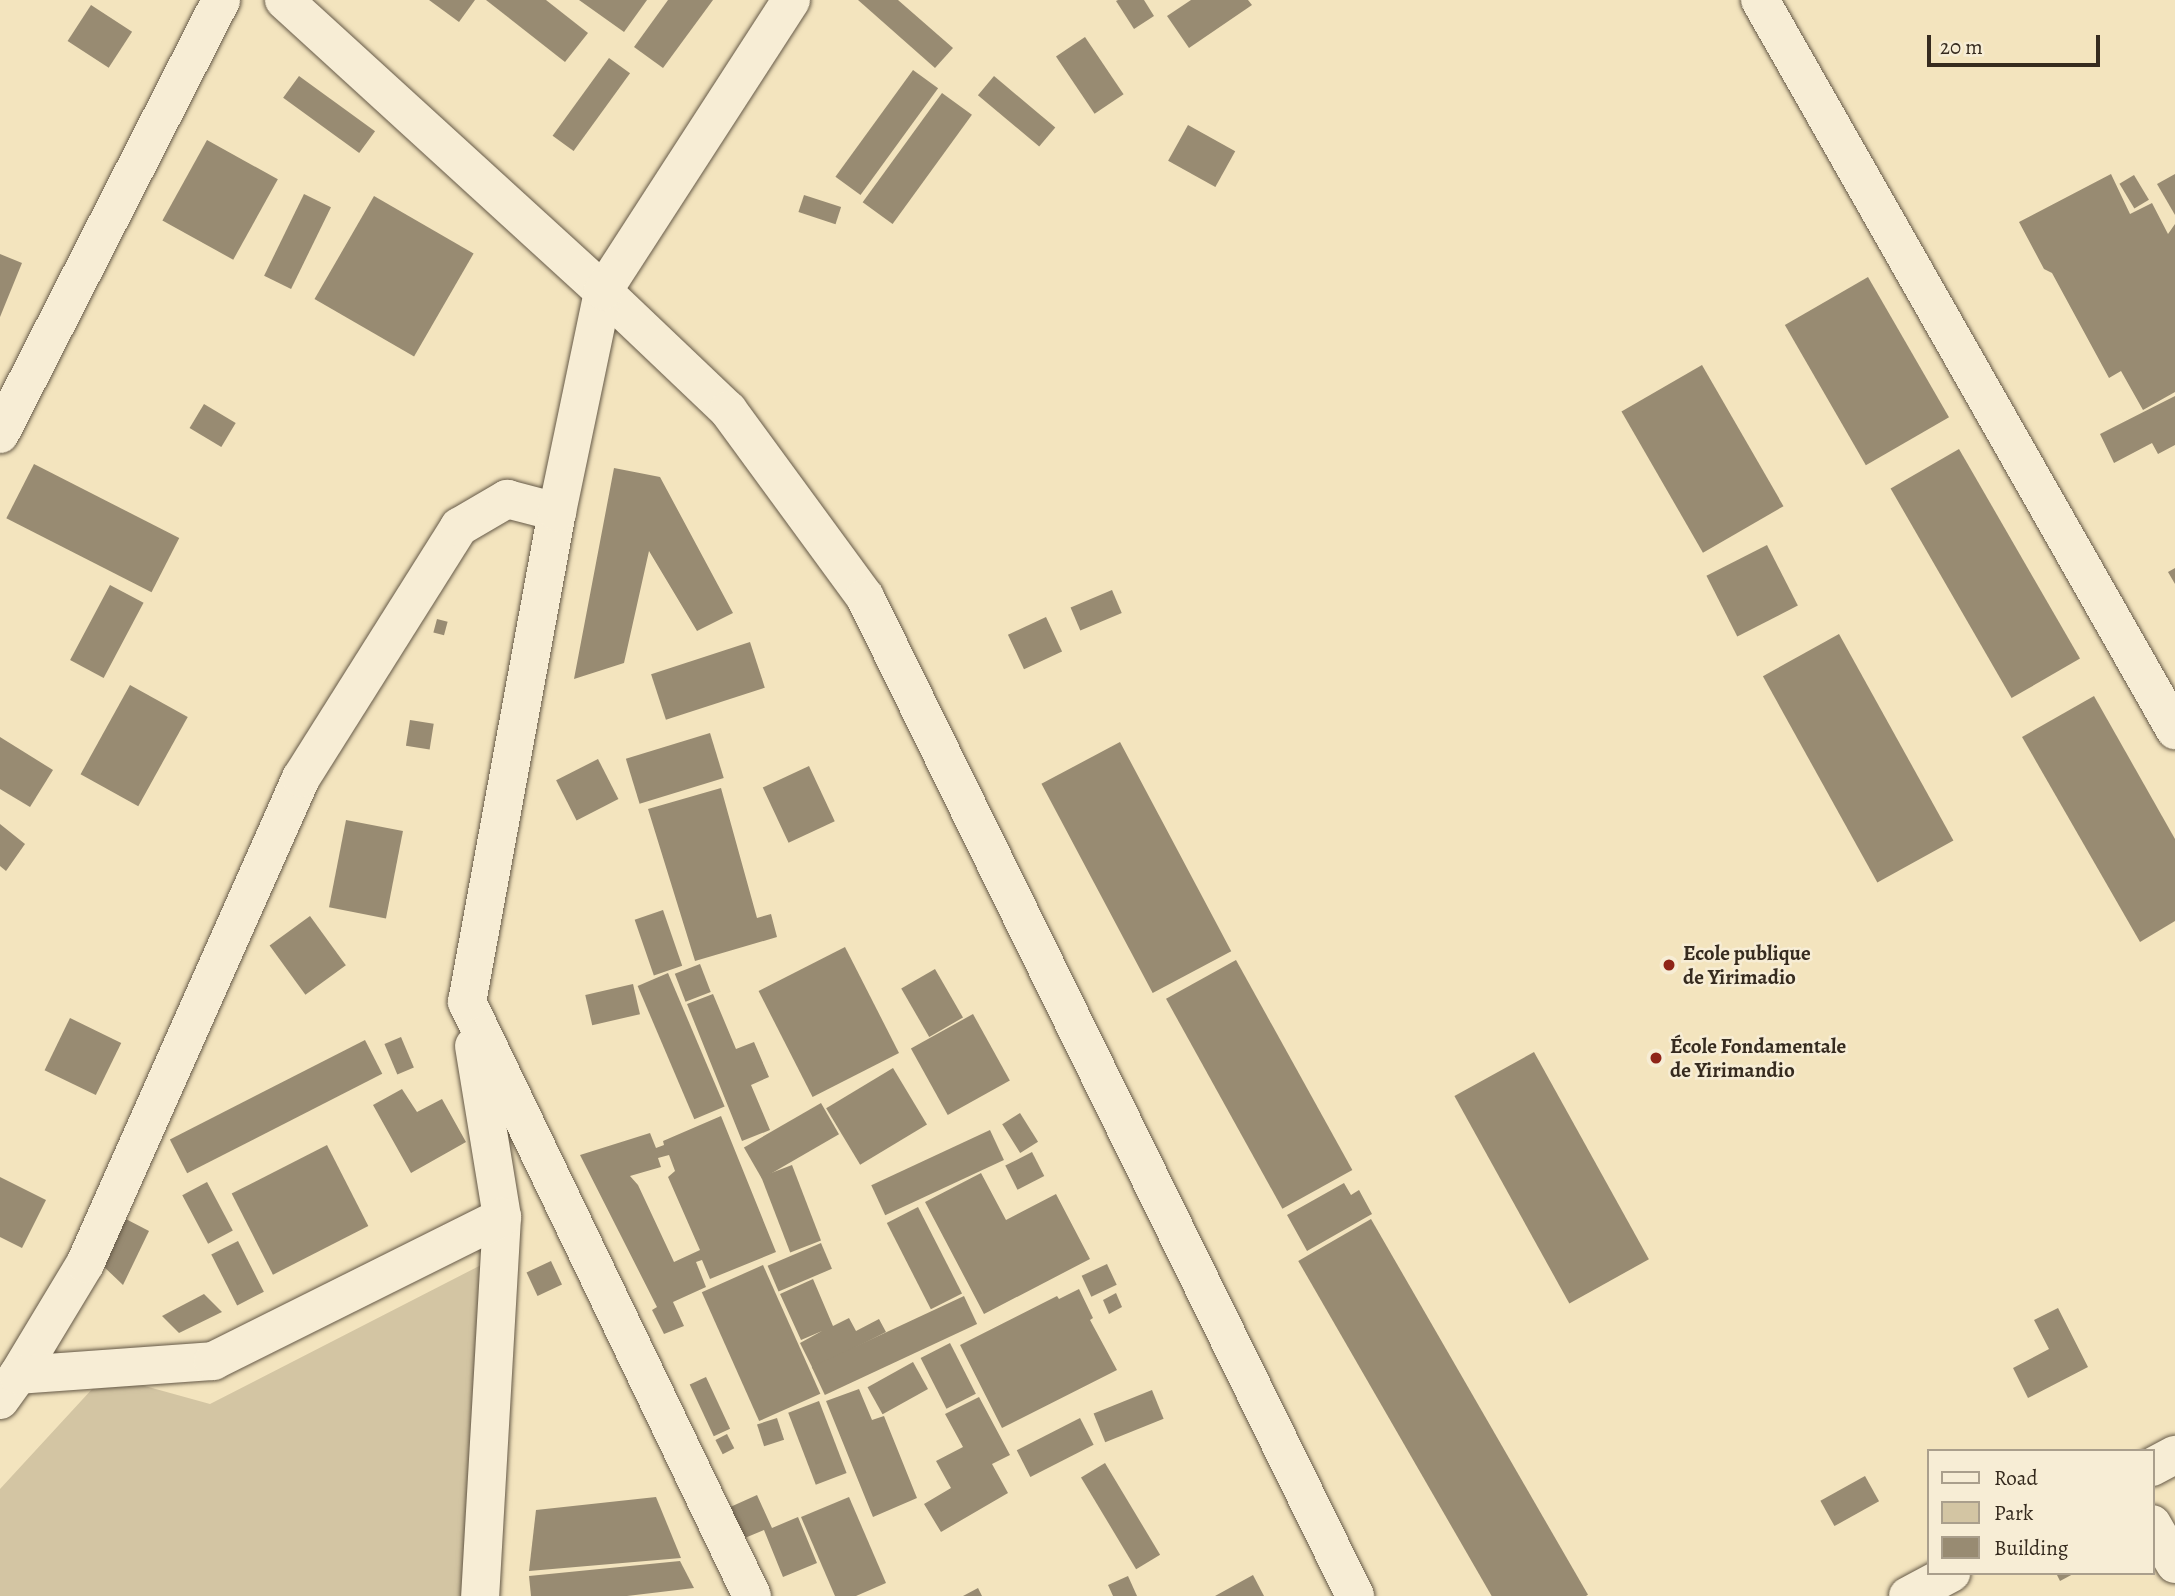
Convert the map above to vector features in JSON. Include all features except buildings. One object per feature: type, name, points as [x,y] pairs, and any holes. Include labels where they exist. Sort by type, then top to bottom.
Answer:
[{"type":"street","points":[[0,434],[220,0]]},
{"type":"street","points":[[284,0],[603,291],[728,410],[865,597],[1355,1596]]},
{"type":"street","points":[[480,1596],[502,1216],[467,1002],[557,512],[603,291],[791,0]]},
{"type":"street","points":[[1760,0],[2175,730]]},
{"type":"street","points":[[9,1387],[85,1264],[308,767],[459,527],[507,499],[557,512]]},
{"type":"street","points":[[467,1002],[752,1596]]},
{"type":"street","points":[[9,1387],[212,1361],[502,1216]]},
{"type":"street","points":[[2154,1466],[2175,1455]]},
{"type":"street","points":[[2154,1527],[2175,1564]]},
{"type":"street","points":[[1909,1596],[1947,1575]]},
{"type":"green space","points":[[485,1263],[465,1596],[0,1596],[0,1489],[105,1375],[210,1404]]},
{"type":"place","name":"Ecole publique de Yirimadio","points":[[1669,965]]},
{"type":"place","name":"École Fondamentale de Yirimandio","points":[[1656,1058]]}]
